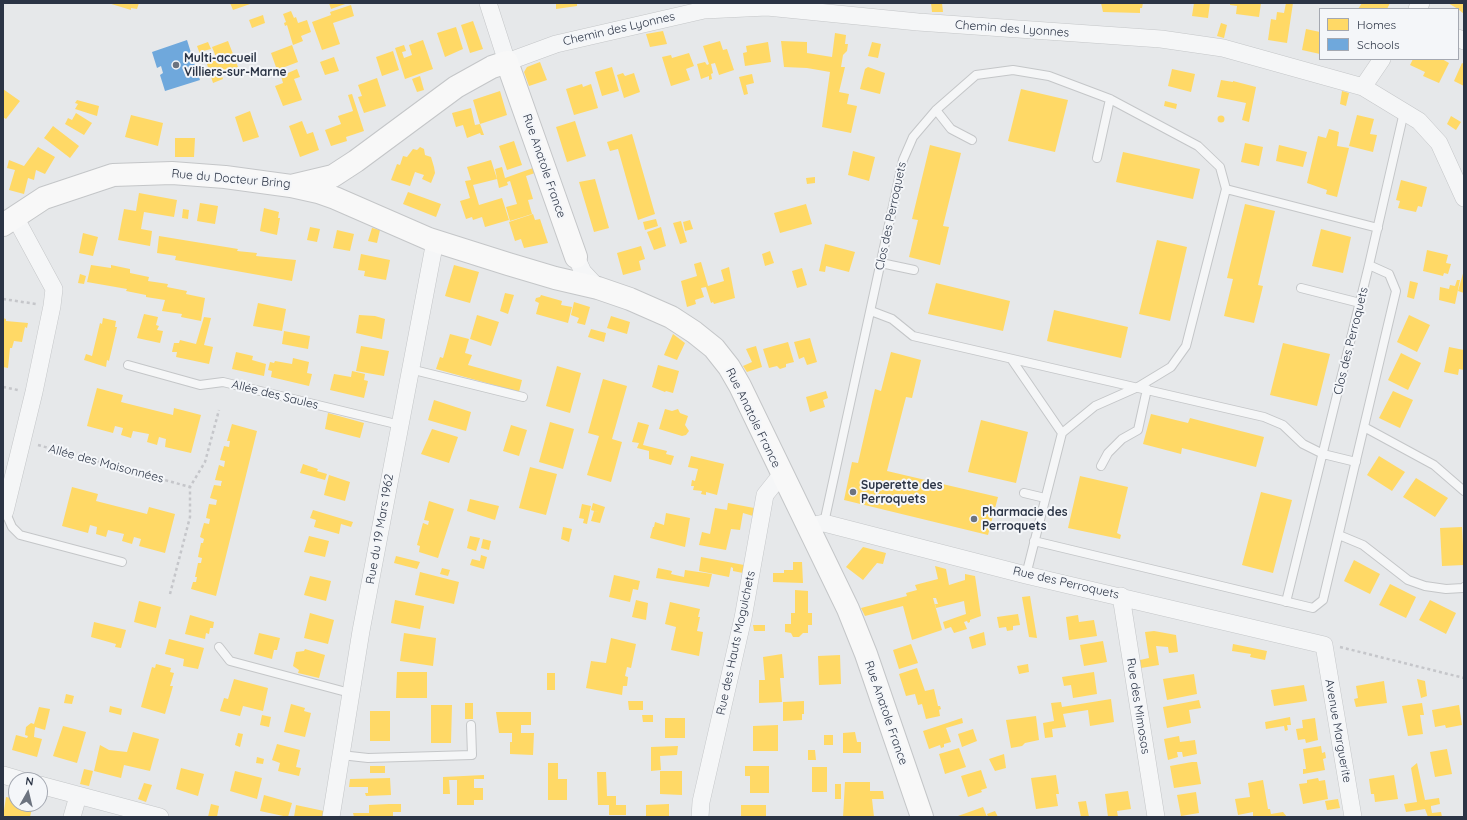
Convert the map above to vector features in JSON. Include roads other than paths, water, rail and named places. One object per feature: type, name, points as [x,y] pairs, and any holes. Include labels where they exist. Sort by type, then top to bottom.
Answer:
[{"type":"street","points":[[488,3],[508,62]]},
{"type":"street","name":"Chemin des Lyonnes","points":[[508,62],[556,44],[704,10],[767,7],[918,22],[1160,39],[1222,48],[1363,87],[1419,121],[1439,143],[1464,198]]},
{"type":"street","points":[[1363,87],[1381,60]]},
{"type":"street","name":"Rue du Docteur Bring","points":[[9,221],[44,198],[113,175],[143,173],[187,174],[225,177],[290,186],[333,176],[356,161],[456,87],[492,68],[508,62]]},
{"type":"street","name":"Rue Anatole France","points":[[508,62],[576,256],[586,277],[598,288],[630,299],[671,317],[694,332],[714,348],[729,367],[740,386],[781,475],[816,524],[866,654],[922,817]]},
{"type":"street","points":[[333,176],[330,188],[335,198]]},
{"type":"street","points":[[290,186],[318,192],[335,198],[435,241],[555,278],[598,288]]},
{"type":"street","points":[[4,511],[22,441],[52,306],[54,289],[9,221]]},
{"type":"street","name":"Rue du 19 Mars 1962","points":[[332,817],[350,693],[435,241]]},
{"type":"street","points":[[555,278],[568,270],[576,256]]},
{"type":"street","name":"Rue des Hauts Moguichets","points":[[700,817],[701,802],[743,618],[765,495],[781,475]]},
{"type":"street","name":"Rue des Perroquets","points":[[816,524],[1324,645]]},
{"type":"street","name":"Rue des Mimosas","points":[[1121,596],[1156,817]]},
{"type":"street","name":"Avenue Marguerite","points":[[1324,645],[1353,817]]},
{"type":"street","points":[[48,787],[160,817]]},
{"type":"street","points":[[72,817],[78,796]]},
{"type":"lane","name":"Clos des Perroquets","points":[[816,524],[871,311],[903,160],[912,137],[936,110],[976,75],[1013,70],[1049,76],[1110,99],[1198,146],[1220,167],[1226,189],[1186,346],[1170,367],[1138,387],[1095,406],[1062,433]]},
{"type":"lane","points":[[1097,158],[1110,99]]},
{"type":"lane","points":[[936,110],[951,129],[972,140]]},
{"type":"lane","name":"Clos des Perroquets","points":[[1286,602],[1360,303],[1404,112]]},
{"type":"lane","points":[[1226,189],[1378,228]]},
{"type":"lane","points":[[881,263],[914,270]]},
{"type":"lane","points":[[1034,541],[1313,608],[1322,600],[1396,291],[1389,274],[1369,265]]},
{"type":"lane","points":[[1301,288],[1360,303]]},
{"type":"lane","points":[[871,311],[892,319],[913,336],[1264,417],[1283,425],[1303,444],[1323,454],[1356,462]]},
{"type":"lane","points":[[1012,360],[1062,433],[1026,575]]},
{"type":"lane","name":"Allée des Saules","points":[[128,365],[200,385],[223,382],[400,425]]},
{"type":"lane","points":[[410,369],[523,397]]},
{"type":"lane","points":[[1101,466],[1108,453],[1122,439],[1138,430],[1147,389]]},
{"type":"lane","points":[[1364,427],[1434,466],[1464,492]]},
{"type":"lane","points":[[1024,493],[1045,498]]},
{"type":"lane","points":[[4,511],[12,527],[20,535],[122,562]]},
{"type":"lane","points":[[1338,535],[1363,545],[1408,580],[1425,586],[1446,589],[1464,587]]},
{"type":"lane","points":[[219,647],[230,661],[350,693]]},
{"type":"lane","points":[[341,755],[368,758],[472,755],[471,725]]},
{"type":"place","name":"Multi-accueil Villiers-sur-Marne","points":[[176,65]]},
{"type":"place","name":"Superette des Perroquets","points":[[853,492]]},
{"type":"place","name":"Pharmacie des Perroquets","points":[[974,519]]}]
